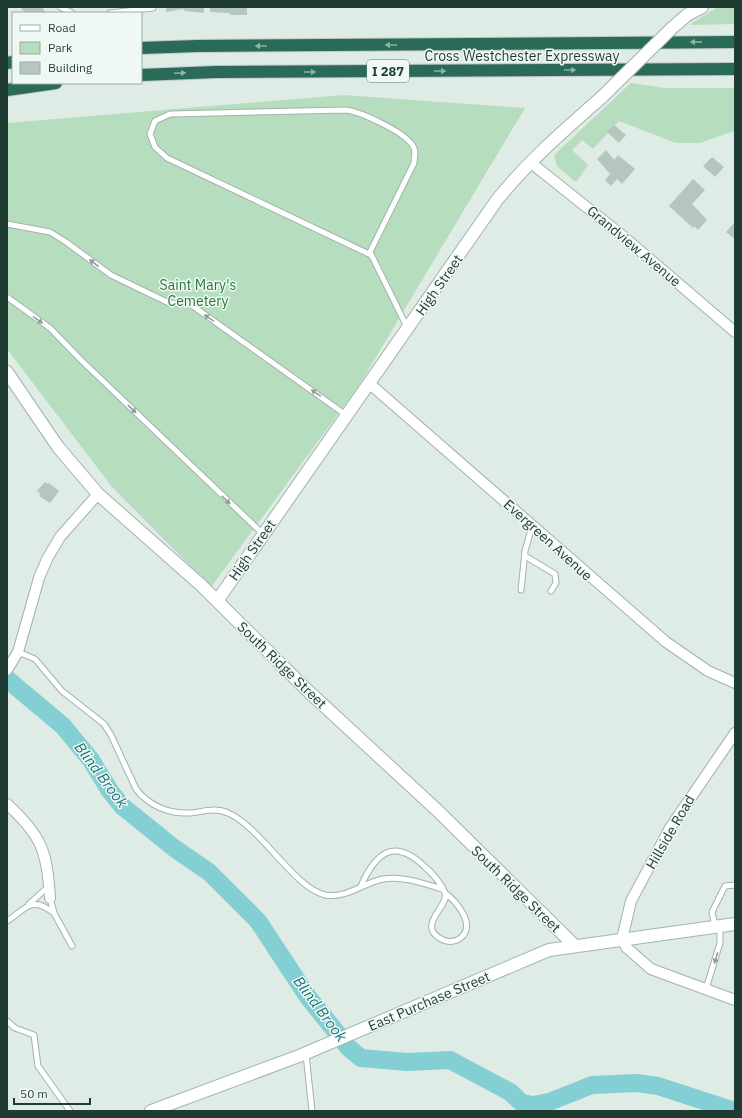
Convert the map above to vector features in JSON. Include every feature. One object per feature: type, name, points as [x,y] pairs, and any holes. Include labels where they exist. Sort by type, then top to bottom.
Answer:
[{"type":"highway","name":"Cross Westchester Expressway","points":[[142,48],[197,46],[735,42]]},
{"type":"highway","name":"Cross Westchester Expressway","points":[[142,75],[209,72],[735,69]]},
{"type":"highway","points":[[7,90],[49,84]]},
{"type":"street","name":"High Street","points":[[217,601],[408,330],[497,200],[530,162],[603,96],[672,28],[687,15],[702,7]]},
{"type":"street","name":"Grandview Avenue","points":[[530,162],[624,237],[735,332]]},
{"type":"street","name":"South Ridge Street","points":[[7,372],[58,447],[98,494],[148,536],[217,601],[307,690],[438,811],[574,945]]},
{"type":"street","name":"Evergreen Avenue","points":[[370,384],[666,642],[708,671],[735,683]]},
{"type":"street","points":[[7,670],[18,652],[39,578],[47,559],[60,537],[98,494]]},
{"type":"street","name":"Hillside Road","points":[[622,938],[631,901],[670,828],[735,733]]},
{"type":"street","points":[[7,804],[28,824],[45,855],[50,886],[50,898]]},
{"type":"street","points":[[735,924],[622,938],[627,948],[651,969],[735,1000]]},
{"type":"street","name":"East Purchase Street","points":[[151,1111],[306,1053],[529,957],[549,950],[622,938]]},
{"type":"lane","points":[[60,7],[70,12]]},
{"type":"lane","points":[[119,12],[153,8]]},
{"type":"lane","points":[[372,255],[167,158],[155,147],[150,134],[155,121],[170,114],[346,110],[356,112],[406,137],[414,148],[414,163],[370,252],[372,255],[408,330]]},
{"type":"lane","points":[[7,224],[50,232],[111,275],[169,303],[190,304],[347,415]]},
{"type":"lane","points":[[7,297],[50,328],[81,360],[264,534]]},
{"type":"lane","points":[[521,590],[524,556],[532,525]]},
{"type":"lane","points":[[524,556],[555,574],[556,583],[551,591]]},
{"type":"lane","points":[[18,652],[29,655],[35,659],[62,691],[104,724],[111,735],[136,789],[153,805],[179,812],[189,813],[214,810],[235,816],[302,881],[318,893],[332,896],[341,895],[361,886],[383,879],[401,878],[444,891]]},
{"type":"lane","points":[[361,886],[380,856],[390,850],[396,850],[414,858],[421,863],[439,882],[444,891],[461,910],[467,924],[466,931],[462,937],[453,942],[448,942],[438,937],[433,928],[433,918],[444,898],[444,891]]},
{"type":"lane","points":[[706,989],[720,943],[717,926],[712,912],[724,886],[735,885]]},
{"type":"lane","points":[[7,921],[50,886]]},
{"type":"lane","points":[[50,898],[54,913],[72,946]]},
{"type":"lane","points":[[28,904],[41,905],[54,913]]},
{"type":"lane","points":[[7,1020],[15,1028],[34,1035],[38,1066],[70,1111]]},
{"type":"lane","points":[[306,1053],[312,1111]]},
{"type":"green space","points":[[718,7],[735,7],[735,24],[689,25]]},
{"type":"green space","points":[[631,83],[665,88],[735,88],[735,132],[700,143],[676,143],[619,121],[593,149],[582,140],[572,150],[588,165],[577,181],[574,181],[557,166],[554,155]]},
{"type":"green space","name":"Saint Mary's Cemetery","points":[[344,95],[525,108],[358,387],[211,587],[112,487],[7,349],[7,123]]},
{"type":"building","points":[[23,7],[42,7],[45,12],[25,12],[21,9]]},
{"type":"building","points":[[166,7],[204,7],[204,13],[185,11],[183,9],[166,12]]},
{"type":"building","points":[[210,7],[247,7],[247,15],[231,15],[229,13],[210,12]]},
{"type":"building","points":[[614,125],[626,135],[619,143],[607,132]]},
{"type":"building","points":[[606,150],[614,160],[618,155],[635,169],[622,184],[617,179],[611,186],[605,180],[610,174],[597,159]]},
{"type":"building","points":[[712,157],[724,167],[715,177],[703,166]]},
{"type":"building","points":[[693,179],[705,190],[692,204],[707,220],[698,230],[694,226],[693,228],[669,206]]},
{"type":"building","points":[[735,222],[735,239],[726,232]]},
{"type":"building","points":[[45,482],[48,484],[49,483],[59,491],[50,503],[39,496],[41,494],[37,491]]},
{"type":"waterway","name":"Blind Brook","points":[[7,679],[63,726],[91,760],[110,791],[122,806],[174,848],[209,872],[258,921],[308,997],[349,1048],[361,1058],[407,1062],[450,1060],[510,1092],[522,1103],[533,1105],[549,1102],[592,1085],[637,1083],[658,1086],[735,1111]]}]
